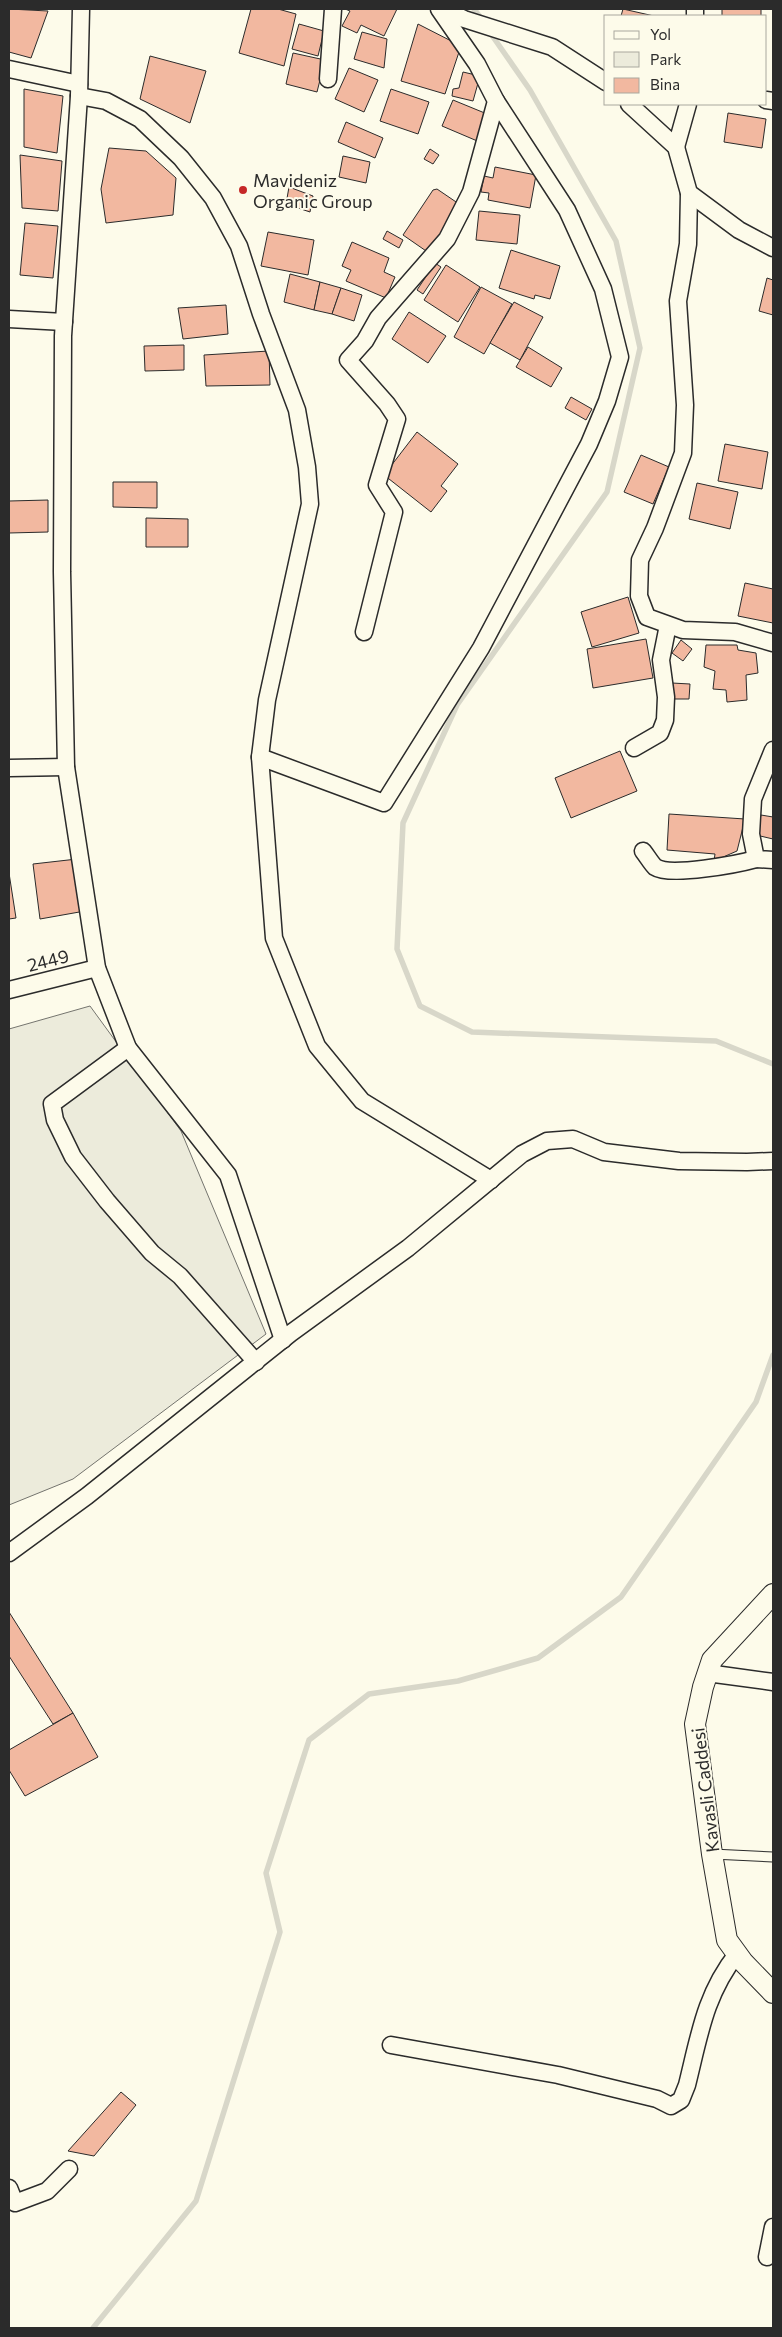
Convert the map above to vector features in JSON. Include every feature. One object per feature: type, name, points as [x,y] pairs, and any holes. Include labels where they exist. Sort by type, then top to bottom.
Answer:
[{"type":"street","points":[[82,9],[79,90],[64,322],[62,572],[66,767],[97,968],[128,1048],[228,1175],[283,1340]]},
{"type":"street","points":[[328,79],[333,9]]},
{"type":"street","points":[[260,758],[384,804],[481,648],[589,444],[607,401],[620,357],[603,289],[567,210],[496,101],[477,64],[439,9]]},
{"type":"street","points":[[443,9],[464,19],[552,47],[604,81]]},
{"type":"street","points":[[9,69],[79,90],[106,101],[140,119],[182,158],[213,198],[239,246],[261,314],[297,410],[307,467],[310,504],[267,700],[260,758],[274,938],[317,1046],[362,1101],[490,1180]]},
{"type":"street","points":[[364,632],[394,512],[377,485],[397,420],[387,404],[348,360],[365,341],[378,318],[447,239],[471,192],[496,101]]},
{"type":"street","points":[[630,105],[676,147]]},
{"type":"street","points":[[688,105],[676,147],[689,193],[688,244],[678,301],[685,405],[683,453],[655,528],[640,560],[639,596],[647,617],[668,625],[683,630],[735,632],[773,643]]},
{"type":"street","points":[[689,193],[739,230],[773,248]]},
{"type":"street","points":[[9,319],[64,322]]},
{"type":"street","points":[[634,748],[660,733],[666,720],[666,697],[661,660],[668,625]]},
{"type":"street","points":[[756,859],[751,834],[753,799],[773,750]]},
{"type":"street","points":[[9,768],[66,767]]},
{"type":"street","points":[[643,851],[656,867],[670,871],[723,866],[756,859],[773,860]]},
{"type":"street","name":"2449","points":[[9,990],[97,968]]},
{"type":"street","points":[[128,1048],[52,1104],[55,1120],[73,1157],[106,1201],[152,1253],[180,1276],[256,1362]]},
{"type":"street","points":[[9,1553],[87,1496],[283,1340],[408,1248],[522,1154],[547,1141],[573,1139],[604,1152],[679,1160],[747,1162],[773,1160]]},
{"type":"street","name":"Kavasli Caddesi","points":[[773,1594],[712,1660],[695,1724],[712,1854],[727,1940],[764,1986],[773,1993]]},
{"type":"street","points":[[708,1673],[773,1682]]},
{"type":"street","points":[[391,2045],[558,2075],[656,2099],[671,2106],[681,2100],[687,2085],[712,1992],[737,1954]]},
{"type":"street","points":[[9,2188],[15,2203],[48,2191],[70,2169]]},
{"type":"street","points":[[768,2257],[773,2227]]},
{"type":"lane","points":[[712,1854],[773,1857]]},
{"type":"green space","points":[[90,1006],[181,1131],[266,1334],[73,1479],[9,1505],[9,1029]]},
{"type":"building","points":[[9,9],[48,11],[31,58],[9,52]]},
{"type":"building","points":[[251,9],[278,9],[296,14],[284,66],[239,53]]},
{"type":"building","points":[[345,9],[397,9],[384,36],[361,25],[357,33],[342,26],[350,11]]},
{"type":"building","points":[[623,9],[650,15],[621,15]]},
{"type":"building","points":[[722,9],[761,9],[761,15],[722,15]]},
{"type":"building","points":[[299,24],[324,31],[318,56],[292,49]]},
{"type":"building","points":[[418,24],[461,46],[445,94],[401,81]]},
{"type":"building","points":[[362,32],[387,39],[384,68],[354,59]]},
{"type":"building","points":[[293,53],[325,60],[317,92],[286,84]]},
{"type":"building","points":[[150,56],[206,71],[190,123],[140,99]]},
{"type":"building","points":[[349,68],[378,80],[364,112],[335,99]]},
{"type":"building","points":[[463,72],[480,76],[473,101],[452,96],[453,89],[459,88]]},
{"type":"building","points":[[24,89],[63,96],[57,153],[24,147]]},
{"type":"building","points":[[391,89],[429,102],[418,134],[380,121]]},
{"type":"building","points":[[453,100],[492,116],[482,143],[442,126]]},
{"type":"building","points":[[728,113],[766,119],[762,148],[724,142]]},
{"type":"building","points":[[346,122],[383,138],[375,158],[338,142]]},
{"type":"building","points":[[109,148],[146,151],[176,178],[173,215],[106,223],[101,189]]},
{"type":"building","points":[[430,149],[439,155],[433,164],[424,159]]},
{"type":"building","points":[[20,155],[62,161],[58,211],[22,208]]},
{"type":"building","points":[[343,156],[370,162],[366,183],[339,177]]},
{"type":"building","points":[[495,167],[536,175],[530,208],[488,200],[489,193],[481,192],[484,176],[493,178]]},
{"type":"building","points":[[289,187],[313,196],[310,212],[286,204]]},
{"type":"building","points":[[437,189],[462,206],[429,253],[403,235],[433,190]]},
{"type":"building","points":[[479,211],[520,215],[517,244],[476,240]]},
{"type":"building","points":[[25,223],[58,226],[53,278],[20,275]]},
{"type":"building","points":[[387,231],[403,240],[399,248],[383,239]]},
{"type":"building","points":[[268,232],[314,240],[308,275],[261,266]]},
{"type":"building","points":[[352,242],[389,258],[384,272],[395,277],[386,298],[346,281],[351,270],[342,266]]},
{"type":"building","points":[[511,250],[560,266],[550,299],[535,295],[534,299],[499,288]]},
{"type":"building","points":[[435,263],[441,267],[423,294],[417,290]]},
{"type":"building","points":[[446,265],[480,287],[458,322],[424,300]]},
{"type":"building","points":[[290,274],[320,282],[314,310],[284,302]]},
{"type":"building","points":[[767,278],[773,280],[773,315],[759,311]]},
{"type":"building","points":[[320,282],[341,288],[332,314],[314,310]]},
{"type":"building","points":[[481,287],[512,304],[484,354],[454,337]]},
{"type":"building","points":[[341,288],[362,295],[354,321],[332,314]]},
{"type":"building","points":[[514,302],[543,317],[520,360],[490,343]]},
{"type":"building","points":[[226,305],[228,334],[183,339],[178,308]]},
{"type":"building","points":[[409,312],[446,336],[428,363],[392,339]]},
{"type":"building","points":[[184,345],[184,370],[145,371],[144,346]]},
{"type":"building","points":[[528,347],[562,368],[551,387],[516,367]]},
{"type":"building","points":[[269,351],[270,385],[206,386],[204,355]]},
{"type":"building","points":[[571,397],[592,409],[586,420],[565,408]]},
{"type":"building","points":[[417,432],[458,464],[441,486],[447,491],[431,512],[384,475]]},
{"type":"building","points":[[725,444],[768,452],[762,489],[718,481]]},
{"type":"building","points":[[641,455],[669,467],[653,504],[624,492]]},
{"type":"building","points":[[113,482],[157,482],[157,508],[113,507]]},
{"type":"building","points":[[697,483],[738,492],[730,529],[689,519]]},
{"type":"building","points":[[48,500],[48,532],[9,533],[9,501]]},
{"type":"building","points":[[146,518],[188,519],[188,547],[146,547]]},
{"type":"building","points":[[745,583],[773,589],[773,623],[738,616]]},
{"type":"building","points":[[628,597],[639,633],[592,647],[581,612]]},
{"type":"building","points":[[646,639],[653,678],[593,688],[587,649]]},
{"type":"building","points":[[681,640],[692,649],[683,661],[672,653]]},
{"type":"building","points":[[706,645],[737,645],[738,650],[756,653],[758,673],[746,675],[747,700],[727,702],[726,690],[713,689],[715,671],[704,667]]},
{"type":"building","points":[[672,683],[690,684],[689,699],[672,699]]},
{"type":"building","points":[[620,751],[637,791],[571,818],[555,778]]},
{"type":"building","points":[[669,814],[745,819],[737,851],[714,861],[715,854],[667,850]]},
{"type":"building","points":[[761,815],[773,817],[773,839],[756,835]]},
{"type":"building","points":[[77,859],[85,911],[40,919],[33,864]]},
{"type":"building","points":[[9,873],[16,918],[9,919]]},
{"type":"building","points":[[9,1612],[73,1713],[53,1724],[9,1656]]},
{"type":"building","points":[[73,1713],[98,1757],[25,1796],[9,1770],[9,1750]]},
{"type":"building","points":[[121,2092],[136,2105],[94,2156],[68,2151]]},
{"type":"waterway","points":[[474,9],[483,21]]},
{"type":"waterway","points":[[489,31],[530,90],[616,241],[640,348],[607,492],[457,705],[403,823],[397,949],[420,1006],[472,1032],[716,1041],[773,1064]]},
{"type":"waterway","points":[[93,2328],[196,2201],[280,1932],[266,1873],[309,1740],[369,1694],[458,1681],[538,1658],[621,1597],[756,1402],[773,1355]]},
{"type":"place","name":"Mavideniz Organic Group","points":[[243,190]]}]
